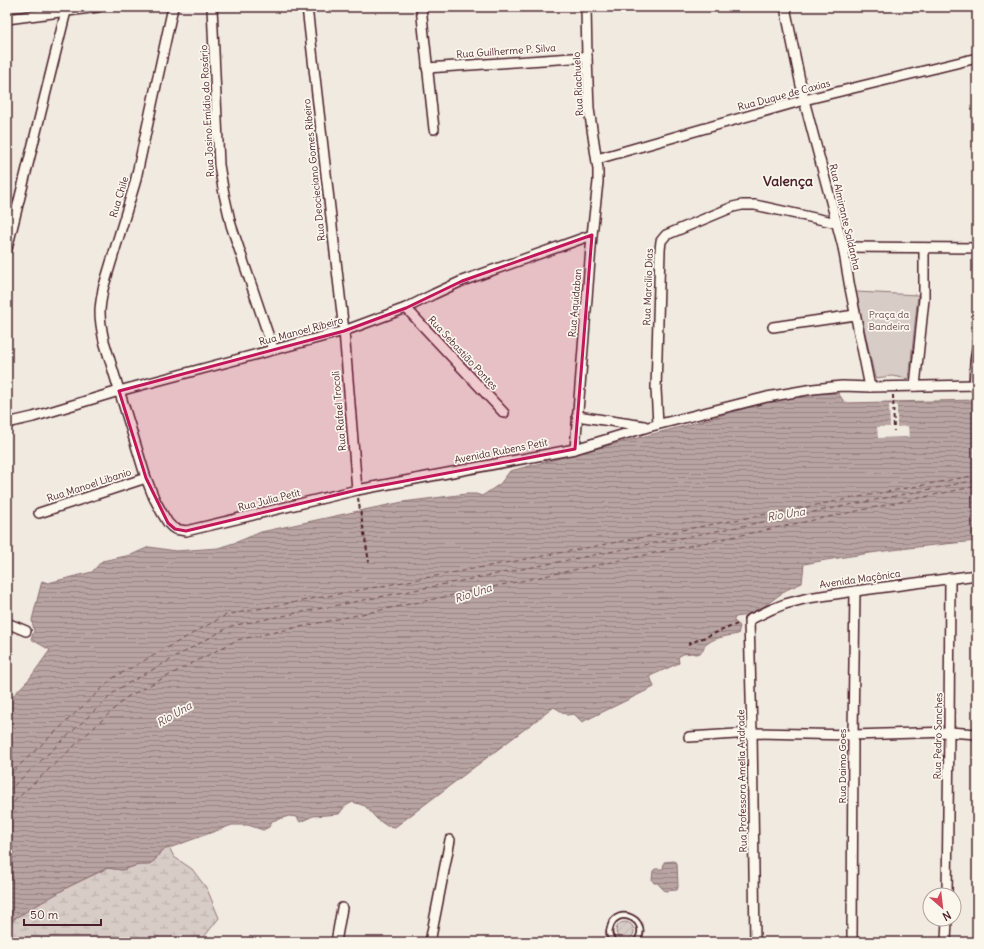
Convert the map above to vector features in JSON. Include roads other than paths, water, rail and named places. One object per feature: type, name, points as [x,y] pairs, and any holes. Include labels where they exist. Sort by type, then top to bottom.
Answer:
[{"type":"street","points":[[7,19],[98,7]]},
{"type":"street","name":"Rua Chile","points":[[173,7],[135,183],[103,289],[100,313],[104,341],[146,478],[159,508],[168,523],[175,529],[186,531]]},
{"type":"street","name":"Rua Josino Emídio do Rosário","points":[[212,7],[219,165],[224,194],[231,225],[273,350]]},
{"type":"street","name":"Rua Deocieciano Gomes Ribeiro","points":[[307,7],[344,331]]},
{"type":"street","points":[[421,7],[434,129]]},
{"type":"street","name":"Rua Riachuelo","points":[[586,7],[590,109],[597,159]]},
{"type":"street","name":"Rua Almirante Saldanha","points":[[785,7],[804,100],[843,247],[870,387]]},
{"type":"street","points":[[7,249],[66,11]]},
{"type":"street","name":"Rua Guilherme P. Silva","points":[[427,68],[587,57]]},
{"type":"street","name":"Rua Duque de Caxias","points":[[597,159],[804,100],[977,58]]},
{"type":"street","name":"Rua Aquidaban","points":[[575,449],[592,235],[598,182],[597,159]]},
{"type":"street","name":"Rua Marcílio Dias","points":[[658,424],[656,388],[660,250],[661,241],[666,235],[733,207],[755,204],[836,223]]},
{"type":"street","name":"Rua Manoel Ribeiro","points":[[7,423],[34,417],[119,392],[344,331],[406,308],[462,281],[592,235]]},
{"type":"street","points":[[843,247],[977,248]]},
{"type":"street","points":[[915,386],[924,299],[924,248]]},
{"type":"street","name":"Rua Sebastião Pontes","points":[[406,308],[504,413]]},
{"type":"street","points":[[773,327],[855,315]]},
{"type":"street","name":"Rua Rafael Trocoli","points":[[344,331],[356,490]]},
{"type":"street","name":"Avenida Rubens Petit","points":[[356,490],[575,449],[658,424],[767,397],[813,389],[842,386],[870,387]]},
{"type":"street","points":[[870,387],[974,386]]},
{"type":"street","name":"Avenida Rubens Petit","points":[[577,416],[648,427]]},
{"type":"street","name":"Rua Manoel Libanio","points":[[39,513],[146,478]]},
{"type":"street","name":"Rua Julia Petit","points":[[186,531],[356,490]]},
{"type":"street","name":"Avenida Maçônica","points":[[749,620],[785,604],[808,598],[977,575]]},
{"type":"street","name":"Rua Pedro Sanches","points":[[947,887],[950,578]]},
{"type":"street","name":"Rua Daimo Goes","points":[[852,942],[855,591]]},
{"type":"street","name":"Rua Professora Amelia Andrade","points":[[749,620],[755,942]]},
{"type":"street","points":[[7,623],[26,631]]},
{"type":"street","points":[[689,736],[752,733],[853,735],[949,732],[977,734]]},
{"type":"street","points":[[430,942],[450,840]]},
{"type":"street","points":[[336,942],[342,908]]},
{"type":"street","points":[[946,942],[947,927]]},
{"type":"lane","points":[[974,386],[974,355],[977,333]]},
{"type":"lane","points":[[614,942],[610,935],[610,925],[617,918],[627,916],[636,920],[639,925],[640,935],[636,942]]},
{"type":"water","name":"Rio Una","points":[[838,393],[845,403],[977,400],[977,541],[890,550],[804,564],[802,583],[786,590],[763,607],[747,615],[736,617],[734,619],[734,621],[740,626],[738,634],[715,639],[706,645],[703,651],[699,653],[683,654],[678,657],[679,663],[650,676],[654,687],[582,722],[574,714],[567,715],[554,707],[395,827],[387,826],[377,819],[365,806],[353,802],[345,806],[339,814],[313,816],[300,822],[297,817],[289,816],[272,821],[269,827],[263,830],[248,825],[232,825],[161,851],[155,860],[148,865],[138,865],[122,870],[107,868],[68,887],[15,918],[7,928],[7,702],[30,678],[50,650],[31,639],[34,631],[32,620],[42,581],[48,583],[92,572],[102,561],[131,555],[149,547],[176,551],[218,548],[261,532],[403,502],[466,494],[476,494],[482,496],[500,484],[510,471],[801,394]]},
{"type":"water","points":[[674,861],[677,863],[678,887],[677,890],[665,891],[658,883],[654,883],[652,880],[653,871],[655,869],[663,869],[664,862]]},
{"type":"district","name":"Valença","points":[[788,181]]},
{"type":"park label","name":"Praça da Bandeira","points":[[889,320]]}]
